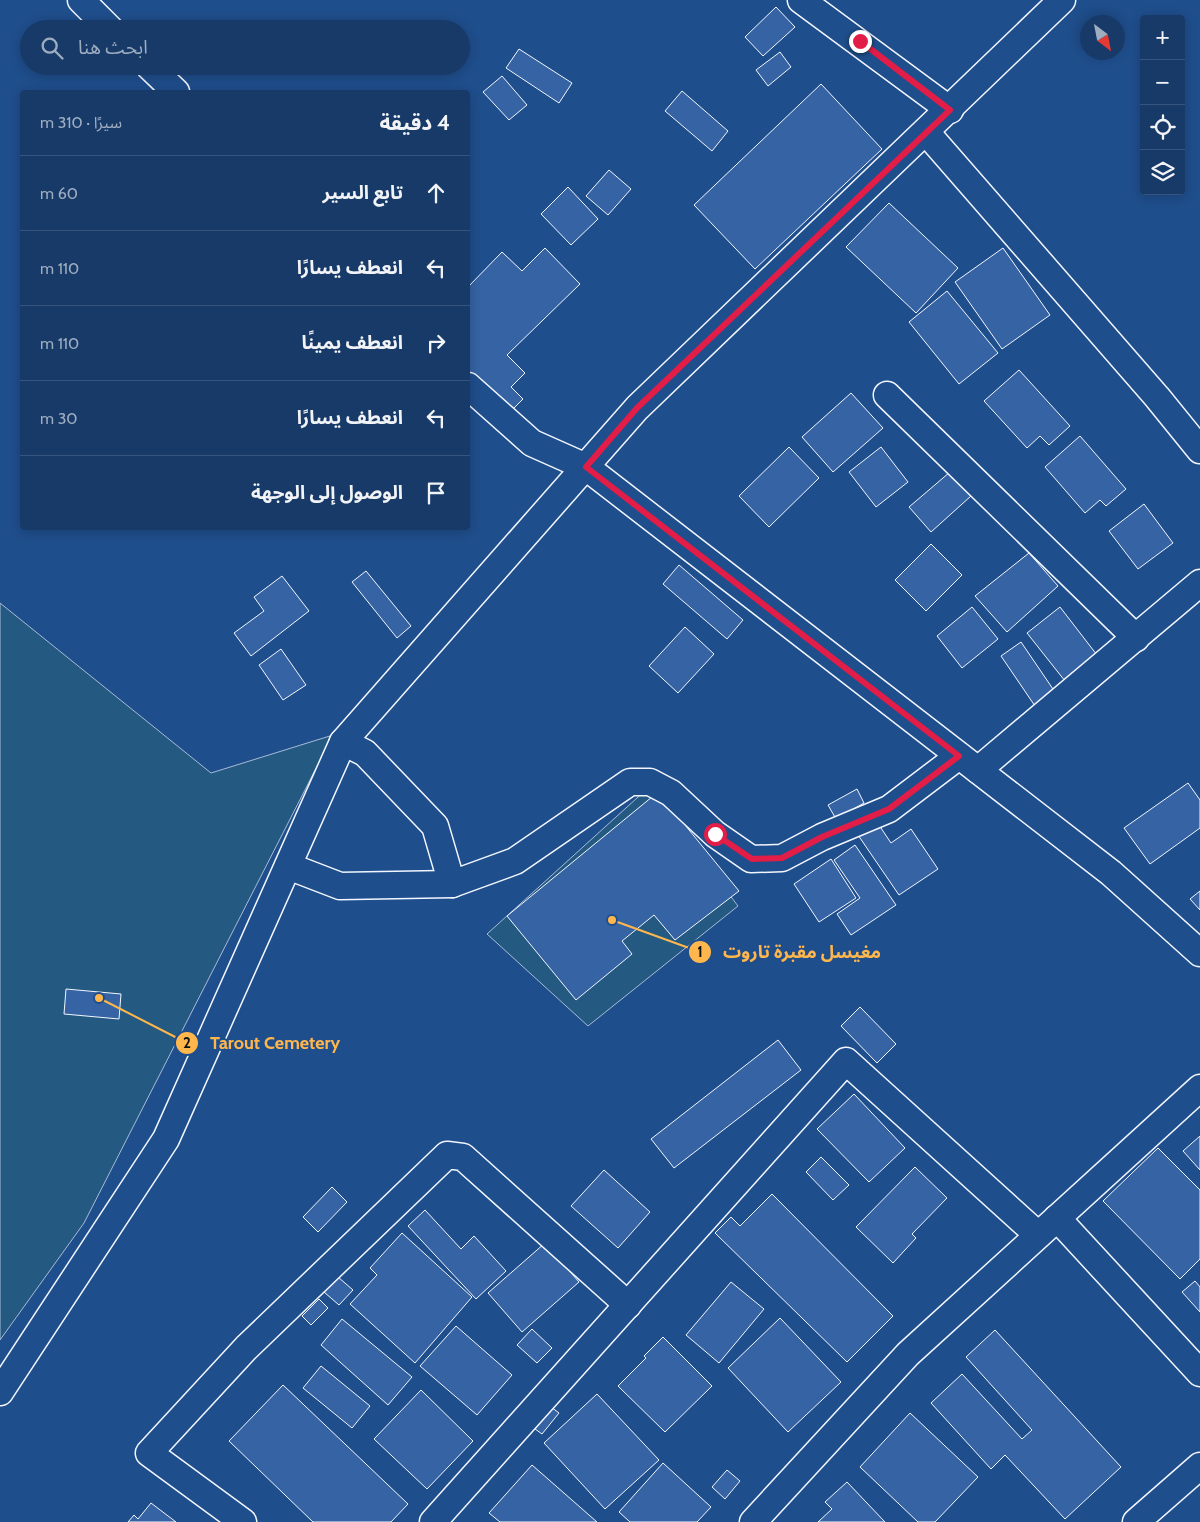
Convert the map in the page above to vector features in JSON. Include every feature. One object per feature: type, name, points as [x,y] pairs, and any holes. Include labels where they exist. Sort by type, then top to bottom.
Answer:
[{"type":"street","points":[[81,0],[101,20]]},
{"type":"street","points":[[801,0],[950,110]]},
{"type":"street","points":[[0,1392],[166,1139],[343,742],[637,408],[950,110],[1062,0]]},
{"type":"street","points":[[158,75],[174,90]]},
{"type":"street","points":[[926,132],[1157,397],[1200,450]]},
{"type":"street","points":[[470,388],[532,443],[586,467],[1111,873],[1200,953]]},
{"type":"street","points":[[887,396],[1136,638]]},
{"type":"street","points":[[288,866],[340,886],[452,884],[515,861],[630,782],[650,782],[671,793],[715,834],[752,859],[782,858],[822,837],[889,809],[968,763],[1136,638],[1200,583]]},
{"type":"street","points":[[343,742],[365,753],[435,826],[452,884]]},
{"type":"street","points":[[433,1522],[846,1061],[1048,1226],[1200,1373]]},
{"type":"street","points":[[753,1522],[908,1354],[1200,1088]]},
{"type":"street","points":[[243,1522],[149,1454],[246,1348],[448,1155],[463,1156],[628,1304]]},
{"type":"street","points":[[1136,1522],[1200,1466]]},
{"type":"shaded area","points":[[0,603],[211,773],[333,735],[84,1223],[0,1340]]},
{"type":"shaded area","points":[[648,788],[738,906],[588,1026],[487,934]]},
{"type":"building","points":[[776,7],[795,27],[763,56],[745,37]]},
{"type":"building","points":[[519,49],[572,83],[559,103],[506,68]]},
{"type":"building","points":[[780,52],[791,67],[768,86],[756,70]]},
{"type":"building","points":[[502,76],[527,105],[509,120],[483,92]]},
{"type":"building","points":[[821,84],[882,149],[755,269],[694,205]]},
{"type":"building","points":[[682,91],[728,131],[712,151],[665,111]]},
{"type":"building","points":[[609,170],[631,189],[608,215],[586,196]]},
{"type":"building","points":[[568,187],[598,219],[571,245],[541,214]]},
{"type":"building","points":[[889,203],[958,268],[916,313],[846,247]]},
{"type":"building","points":[[545,248],[580,284],[507,355],[525,373],[511,387],[523,399],[507,415],[470,377],[470,285],[502,252],[522,271]]},
{"type":"building","points":[[1003,248],[1050,315],[1002,349],[955,282]]},
{"type":"building","points":[[947,291],[998,353],[959,384],[909,322]]},
{"type":"building","points":[[1019,370],[1070,426],[1049,445],[1040,436],[1027,448],[984,401]]},
{"type":"building","points":[[851,393],[883,428],[833,472],[802,437]]},
{"type":"building","points":[[1080,436],[1126,489],[1106,506],[1100,500],[1085,513],[1045,467]]},
{"type":"building","points":[[789,447],[819,478],[769,527],[739,496]]},
{"type":"building","points":[[881,447],[908,482],[876,507],[849,472]]},
{"type":"building","points":[[950,472],[971,496],[931,532],[909,507]]},
{"type":"building","points":[[1144,504],[1173,543],[1138,569],[1109,531]]},
{"type":"building","points":[[931,544],[962,575],[926,611],[895,580]]},
{"type":"building","points":[[1029,553],[1058,586],[1007,632],[975,596]]},
{"type":"building","points":[[679,565],[743,620],[727,639],[663,584]]},
{"type":"building","points":[[366,571],[411,626],[397,638],[352,582]]},
{"type":"building","points":[[282,576],[309,611],[251,656],[234,633],[264,611],[254,597]]},
{"type":"building","points":[[972,607],[998,639],[962,668],[937,636]]},
{"type":"building","points":[[1060,607],[1097,655],[1065,681],[1027,633]]},
{"type":"building","points":[[685,627],[714,654],[678,693],[649,666]]},
{"type":"building","points":[[1021,642],[1055,692],[1035,706],[1001,656]]},
{"type":"building","points":[[281,649],[306,685],[283,700],[259,665]]},
{"type":"building","points":[[1188,783],[1200,800],[1200,828],[1150,864],[1124,828]]},
{"type":"building","points":[[857,789],[864,803],[836,819],[828,805]]},
{"type":"building","points":[[658,792],[739,891],[675,940],[654,915],[622,941],[632,954],[576,1000],[507,916]]},
{"type":"building","points":[[877,822],[891,843],[911,829],[938,869],[899,895],[858,835]]},
{"type":"building","points":[[855,845],[896,905],[851,935],[837,914],[860,898],[834,860]]},
{"type":"building","points":[[831,859],[856,898],[819,922],[794,884]]},
{"type":"building","points":[[1200,891],[1200,910],[1190,899]]},
{"type":"building","points":[[66,989],[121,994],[119,1019],[64,1014]]},
{"type":"building","points":[[860,1007],[896,1044],[877,1063],[841,1026]]},
{"type":"building","points":[[778,1040],[801,1070],[674,1168],[651,1139]]},
{"type":"building","points":[[854,1094],[905,1148],[869,1182],[817,1129]]},
{"type":"building","points":[[1200,1136],[1200,1170],[1183,1151]]},
{"type":"building","points":[[1158,1148],[1200,1190],[1200,1259],[1180,1279],[1103,1201]]},
{"type":"building","points":[[821,1157],[849,1185],[833,1200],[806,1172]]},
{"type":"building","points":[[915,1167],[947,1198],[912,1234],[916,1238],[893,1263],[856,1227]]},
{"type":"building","points":[[604,1170],[650,1212],[618,1248],[571,1206]]},
{"type":"building","points":[[332,1187],[347,1202],[318,1232],[303,1217]]},
{"type":"building","points":[[772,1194],[893,1316],[847,1362],[715,1233],[731,1217],[740,1226]]},
{"type":"building","points":[[425,1210],[461,1249],[474,1236],[506,1271],[476,1299],[408,1226]]},
{"type":"building","points":[[402,1233],[472,1297],[415,1363],[350,1304],[377,1275],[370,1268]]},
{"type":"building","points":[[545,1243],[579,1282],[522,1332],[488,1293]]},
{"type":"building","points":[[338,1277],[353,1290],[339,1305],[324,1292]]},
{"type":"building","points":[[1195,1281],[1200,1287],[1200,1312],[1182,1292]]},
{"type":"building","points":[[731,1282],[764,1309],[719,1363],[686,1335]]},
{"type":"building","points":[[319,1299],[328,1308],[311,1325],[302,1316]]},
{"type":"building","points":[[780,1318],[841,1382],[788,1432],[728,1368]]},
{"type":"building","points":[[342,1319],[412,1377],[388,1405],[321,1345]]},
{"type":"building","points":[[456,1326],[512,1375],[477,1415],[420,1366]]},
{"type":"building","points":[[532,1329],[552,1348],[537,1363],[517,1345]]},
{"type":"building","points":[[995,1330],[1121,1467],[1065,1519],[1005,1455],[991,1469],[931,1403],[962,1374],[1022,1439],[1032,1430],[966,1357]]},
{"type":"building","points":[[663,1337],[712,1386],[665,1432],[618,1386],[646,1358],[644,1356]]},
{"type":"building","points":[[321,1366],[370,1406],[352,1428],[303,1388]]},
{"type":"building","points":[[283,1385],[408,1504],[391,1522],[313,1522],[229,1441]]},
{"type":"building","points":[[421,1390],[473,1441],[427,1489],[374,1439]]},
{"type":"building","points":[[597,1394],[659,1460],[605,1509],[544,1443]]},
{"type":"building","points":[[547,1404],[559,1413],[542,1434],[531,1426]]},
{"type":"building","points":[[910,1413],[978,1477],[935,1522],[918,1522],[860,1467]]},
{"type":"building","points":[[663,1463],[711,1507],[697,1522],[630,1522],[619,1512]]},
{"type":"building","points":[[532,1465],[597,1522],[500,1522],[489,1513]]},
{"type":"building","points":[[727,1470],[740,1481],[725,1499],[712,1487]]},
{"type":"building","points":[[847,1482],[885,1522],[818,1522],[832,1509],[825,1502]]},
{"type":"building","points":[[151,1503],[176,1522],[128,1522],[134,1515],[138,1519]]},
{"type":"place","name":"مغيسل مقبرة تاروت","points":[[612,920]]},
{"type":"place","name":"Tarout Cemetery","points":[[99,998]]},
{"type":"route","points":[[715,834],[752,859],[782,858],[822,837],[889,809],[959,756],[586,467],[637,408],[950,110],[860,41]]}]
